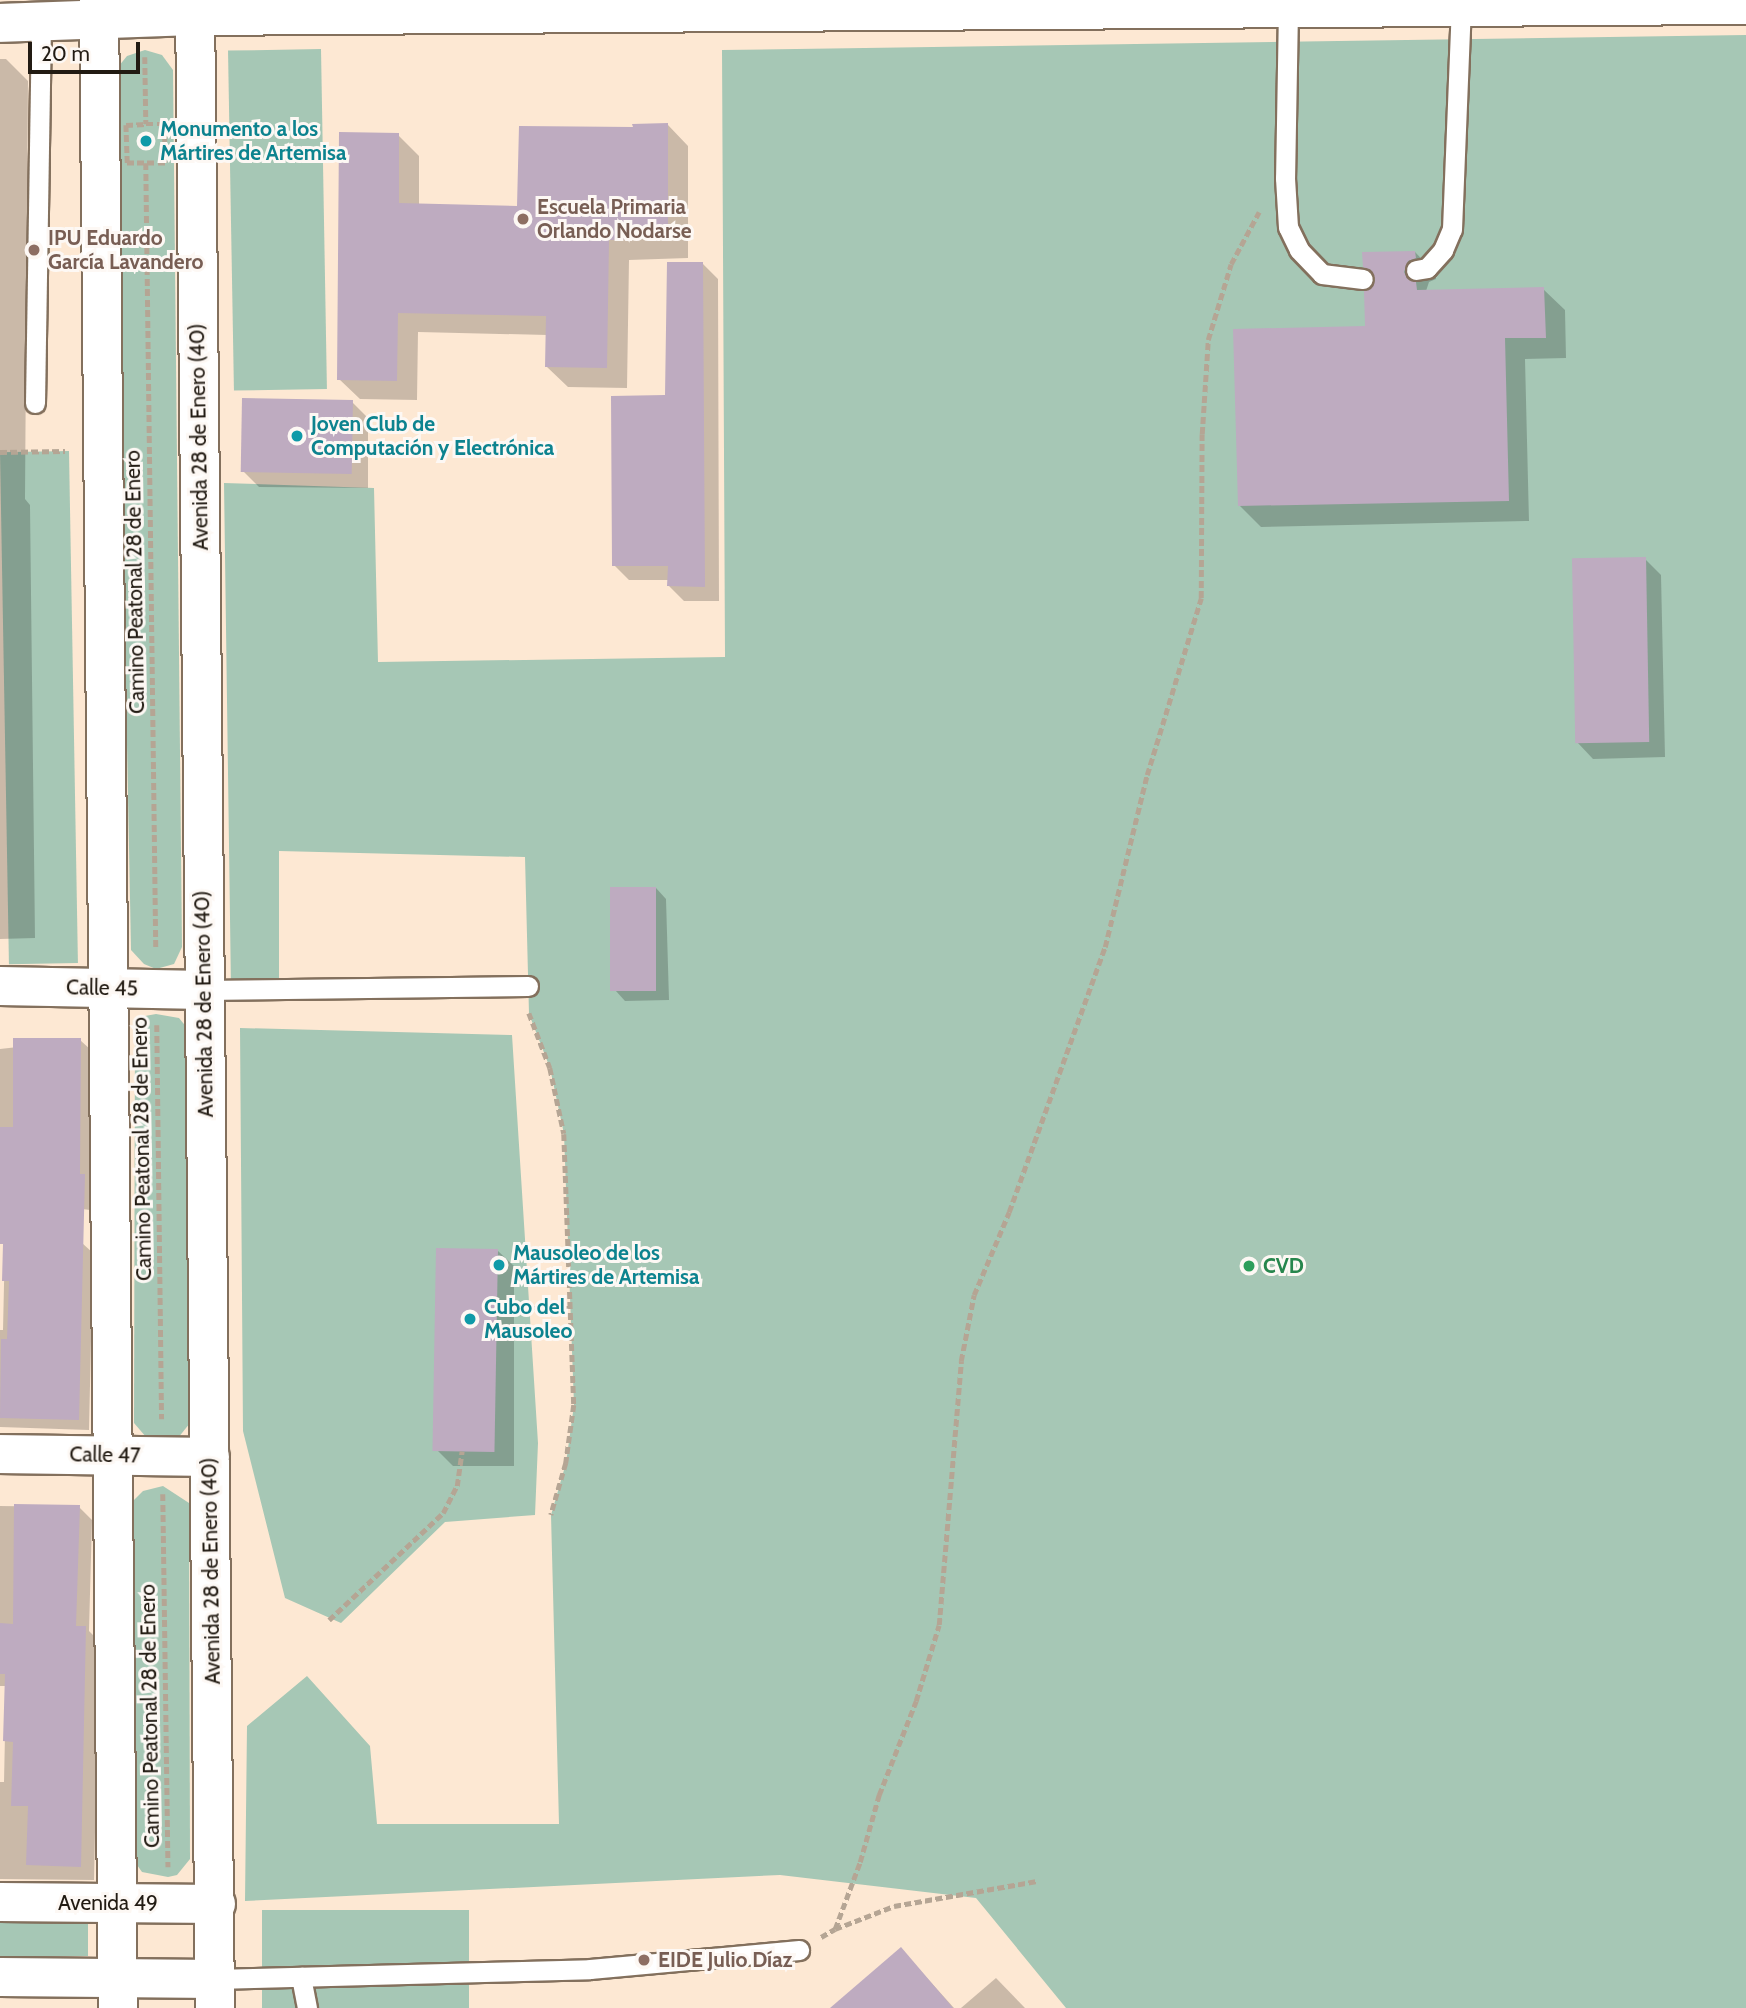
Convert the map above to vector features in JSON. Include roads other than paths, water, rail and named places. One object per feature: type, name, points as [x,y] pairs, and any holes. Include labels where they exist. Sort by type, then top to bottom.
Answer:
[{"type":"main road","points":[[0,23],[41,22],[99,11],[145,20],[195,8],[1288,9],[1461,8],[1619,3],[1746,5]]},
{"type":"main road","name":"Avenida 28 de Enero (40)","points":[[195,8],[215,1994]]},
{"type":"main road","points":[[99,11],[117,1993]]},
{"type":"main road","name":"Calle 45","points":[[0,986],[204,990]]},
{"type":"main road","name":"Calle 47","points":[[0,1454],[210,1457]]},
{"type":"main road","name":"Avenida 49","points":[[0,1902],[216,1905]]},
{"type":"main road","points":[[0,1977],[117,1993],[215,1994]]},
{"type":"lane","points":[[1416,270],[1427,268],[1443,250],[1452,229],[1461,8]]},
{"type":"lane","points":[[1288,9],[1285,178],[1288,227],[1299,250],[1322,274],[1363,279]]},
{"type":"lane","points":[[35,403],[41,22]]},
{"type":"lane","points":[[204,990],[528,986]]},
{"type":"lane","points":[[215,1994],[301,1977],[590,1969],[799,1950]]},
{"type":"lane","points":[[301,1977],[307,2008]]},
{"type":"place","name":"Monumento a los Mártires de Artemisa","points":[[146,141]]},
{"type":"place","name":"Escuela Primaria Orlando Nodarse","points":[[523,219]]},
{"type":"place","name":"IPU Eduardo García Lavandero","points":[[34,250]]},
{"type":"place","name":"Joven Club de Computación y Electrónica","points":[[297,436]]},
{"type":"place","name":"Mausoleo de los Mártires de Artemisa","points":[[499,1265]]},
{"type":"place","name":"CVD","points":[[1249,1266]]},
{"type":"place","name":"Cubo del Mausoleo","points":[[470,1319]]},
{"type":"place","name":"EIDE Julio Díaz","points":[[644,1960]]}]
